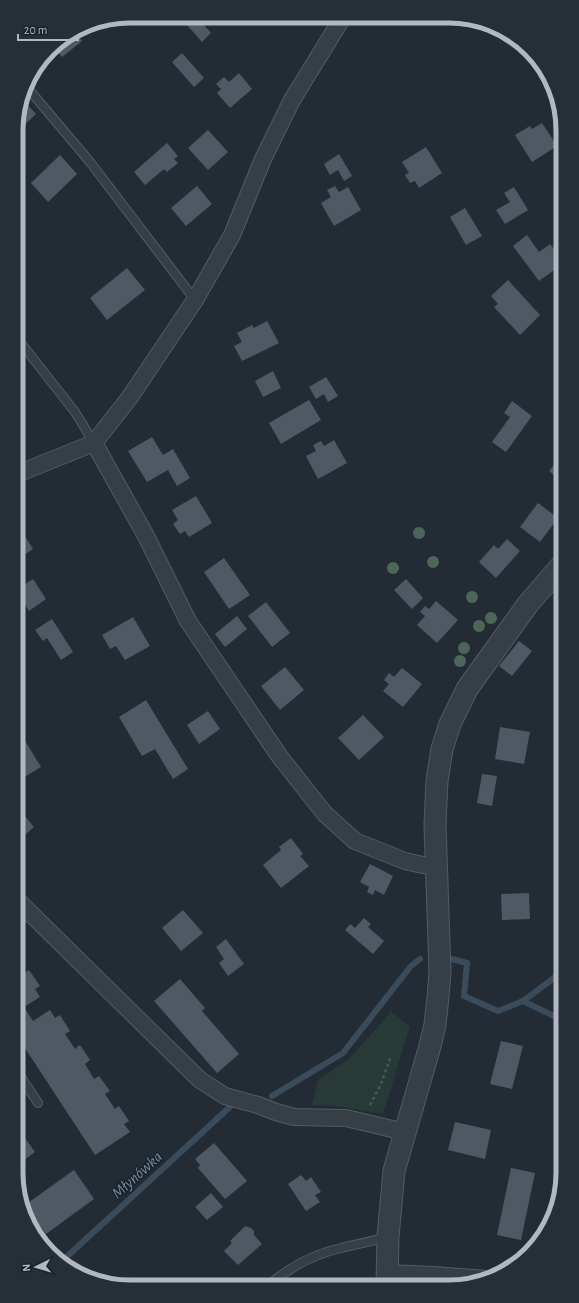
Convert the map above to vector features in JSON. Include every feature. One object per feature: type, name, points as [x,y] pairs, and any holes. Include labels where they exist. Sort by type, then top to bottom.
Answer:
[{"type":"street","points":[[23,472],[94,443],[130,397],[195,300],[232,235],[263,159],[292,100],[339,23]]},
{"type":"street","points":[[94,443],[146,536],[188,621],[280,757],[325,814],[355,842],[405,861],[423,865],[436,865]]},
{"type":"street","points":[[469,1278],[434,1275],[387,1278],[388,1237],[394,1171],[436,1025],[440,972],[435,825],[437,782],[440,760],[450,724],[467,689],[528,604],[556,572]]},
{"type":"street","points":[[23,906],[200,1080],[225,1096],[294,1117],[346,1118],[405,1132]]},
{"type":"lane","points":[[30,91],[90,162],[195,300]]},
{"type":"lane","points":[[23,346],[74,412],[94,443]]},
{"type":"lane","points":[[23,1079],[38,1103]]},
{"type":"lane","points":[[275,1280],[306,1260],[340,1248],[370,1243],[388,1237]]},
{"type":"path","points":[[366,1111],[380,1086],[391,1056]]},
{"type":"green space","points":[[391,1012],[410,1026],[383,1114],[336,1106],[312,1105],[318,1080],[349,1059]]},
{"type":"building","points":[[185,23],[202,23],[211,33],[202,42]]},
{"type":"building","points":[[78,36],[82,41],[62,57],[57,51]]},
{"type":"building","points":[[182,53],[204,78],[194,87],[172,62]]},
{"type":"building","points":[[239,73],[252,89],[230,108],[217,93],[221,89],[216,84],[224,77],[229,82]]},
{"type":"building","points":[[546,85],[550,94],[544,87]]},
{"type":"building","points":[[26,104],[36,114],[23,126]]},
{"type":"building","points":[[542,123],[556,147],[532,162],[515,135],[530,126],[532,129]]},
{"type":"building","points":[[208,130],[228,152],[208,170],[188,148]]},
{"type":"building","points":[[167,143],[178,156],[174,159],[178,163],[167,172],[164,169],[145,185],[134,172]]},
{"type":"building","points":[[426,147],[442,173],[419,188],[415,181],[410,183],[405,175],[409,173],[402,162]]},
{"type":"building","points":[[339,154],[352,176],[344,181],[338,170],[330,175],[324,164]]},
{"type":"building","points":[[60,155],[77,174],[48,202],[31,183]]},
{"type":"building","points":[[197,186],[212,204],[186,226],[171,208]]},
{"type":"building","points":[[335,186],[339,192],[348,187],[361,210],[334,226],[321,203],[331,197],[327,190]]},
{"type":"building","points":[[514,187],[528,210],[505,224],[496,210],[510,202],[504,193]]},
{"type":"building","points":[[465,208],[482,236],[466,245],[450,217]]},
{"type":"building","points":[[527,235],[539,252],[550,244],[556,252],[556,269],[539,281],[513,246]]},
{"type":"building","points":[[127,268],[145,290],[107,320],[90,298]]},
{"type":"building","points":[[508,280],[540,315],[520,335],[494,307],[498,304],[491,296]]},
{"type":"building","points":[[267,321],[279,343],[242,361],[234,346],[242,342],[237,333],[252,325],[254,328]]},
{"type":"building","points":[[273,371],[281,388],[263,397],[255,381]]},
{"type":"building","points":[[326,377],[338,396],[328,402],[324,394],[316,399],[309,387]]},
{"type":"building","points":[[309,400],[321,420],[281,444],[269,423]]},
{"type":"building","points":[[512,401],[532,416],[506,452],[492,442],[510,417],[504,413]]},
{"type":"building","points":[[152,437],[163,455],[173,449],[190,478],[177,486],[168,470],[147,482],[128,451]]},
{"type":"building","points":[[334,440],[347,463],[318,479],[306,456],[316,451],[313,445],[321,441],[324,446]]},
{"type":"building","points":[[556,463],[556,477],[549,471]]},
{"type":"building","points":[[196,496],[212,523],[189,537],[185,531],[180,534],[173,524],[178,520],[172,510]]},
{"type":"building","points":[[538,503],[556,516],[556,521],[540,542],[520,527]]},
{"type":"building","points":[[23,533],[33,549],[23,556]]},
{"type":"building","points":[[507,539],[520,551],[496,578],[479,562],[494,545],[498,549]]},
{"type":"building","points":[[224,558],[250,595],[229,609],[204,572]]},
{"type":"building","points":[[33,579],[46,599],[29,611],[23,602],[23,586]]},
{"type":"building","points":[[406,579],[423,598],[412,609],[394,590]]},
{"type":"building","points":[[436,601],[458,620],[437,643],[417,625],[425,616],[420,612],[425,606],[429,609]]},
{"type":"building","points":[[266,602],[290,633],[272,647],[248,616]]},
{"type":"building","points":[[237,616],[247,629],[225,647],[215,634]]},
{"type":"building","points":[[133,617],[150,646],[125,660],[116,646],[110,649],[102,635]]},
{"type":"building","points":[[52,619],[73,652],[61,660],[47,638],[43,641],[35,630]]},
{"type":"building","points":[[519,641],[532,651],[512,676],[499,666]]},
{"type":"building","points":[[285,667],[304,690],[280,710],[261,686]]},
{"type":"building","points":[[402,668],[422,684],[403,707],[383,691],[389,684],[384,680],[389,673],[394,677]]},
{"type":"building","points":[[146,700],[188,769],[173,779],[155,749],[142,756],[119,717]]},
{"type":"building","points":[[208,711],[220,729],[199,744],[187,725]]},
{"type":"building","points":[[363,715],[384,737],[359,760],[338,738]]},
{"type":"building","points":[[500,727],[530,732],[524,764],[495,759]]},
{"type":"building","points":[[23,737],[41,767],[23,778]]},
{"type":"building","points":[[482,774],[497,776],[492,806],[477,803]]},
{"type":"building","points":[[23,814],[34,827],[23,837]]},
{"type":"building","points":[[291,838],[303,854],[300,856],[309,866],[281,888],[263,865],[281,850],[279,847]]},
{"type":"building","points":[[370,864],[393,876],[384,895],[375,890],[373,895],[367,892],[369,887],[360,882]]},
{"type":"building","points":[[529,893],[530,919],[502,920],[501,894]]},
{"type":"building","points":[[183,910],[203,933],[181,951],[162,928]]},
{"type":"building","points":[[364,918],[371,924],[368,927],[384,941],[373,954],[345,930],[350,924],[355,928]]},
{"type":"building","points":[[226,939],[244,964],[228,976],[219,963],[224,959],[216,947]]},
{"type":"building","points":[[29,970],[40,986],[35,989],[40,997],[24,1007],[33,1021],[50,1010],[55,1018],[60,1015],[70,1031],[65,1034],[75,1049],[80,1045],[90,1060],[85,1064],[94,1079],[99,1076],[110,1091],[105,1094],[115,1109],[119,1106],[129,1121],[124,1124],[130,1132],[95,1155],[23,1045],[23,972],[24,973]]},
{"type":"building","points":[[180,979],[205,1008],[202,1011],[239,1054],[217,1073],[154,1001]]},
{"type":"building","points":[[501,1041],[523,1046],[512,1089],[490,1084]]},
{"type":"building","points":[[455,1122],[491,1130],[485,1159],[448,1150]]},
{"type":"building","points":[[23,1135],[35,1152],[23,1161]]},
{"type":"building","points":[[214,1143],[247,1181],[225,1199],[198,1168],[200,1165],[195,1159]]},
{"type":"building","points":[[511,1168],[535,1173],[521,1240],[497,1235]]},
{"type":"building","points":[[74,1170],[94,1199],[46,1234],[31,1213],[28,1203]]},
{"type":"building","points":[[301,1175],[306,1181],[311,1177],[321,1192],[315,1195],[320,1202],[306,1211],[288,1184]]},
{"type":"building","points":[[211,1193],[223,1207],[207,1220],[195,1207]]},
{"type":"building","points":[[245,1226],[254,1231],[254,1235],[262,1244],[238,1265],[224,1251],[232,1243],[230,1241]]},
{"type":"waterway","name":"Młynówka","points":[[272,1096],[343,1053],[411,966],[420,959]]},
{"type":"waterway","name":"Młynówka","points":[[452,959],[467,963],[464,996],[498,1011],[523,1001],[556,976]]},
{"type":"waterway","points":[[523,1001],[556,1017]]},
{"type":"waterway","name":"Młynówka","points":[[65,1258],[231,1106]]}]
